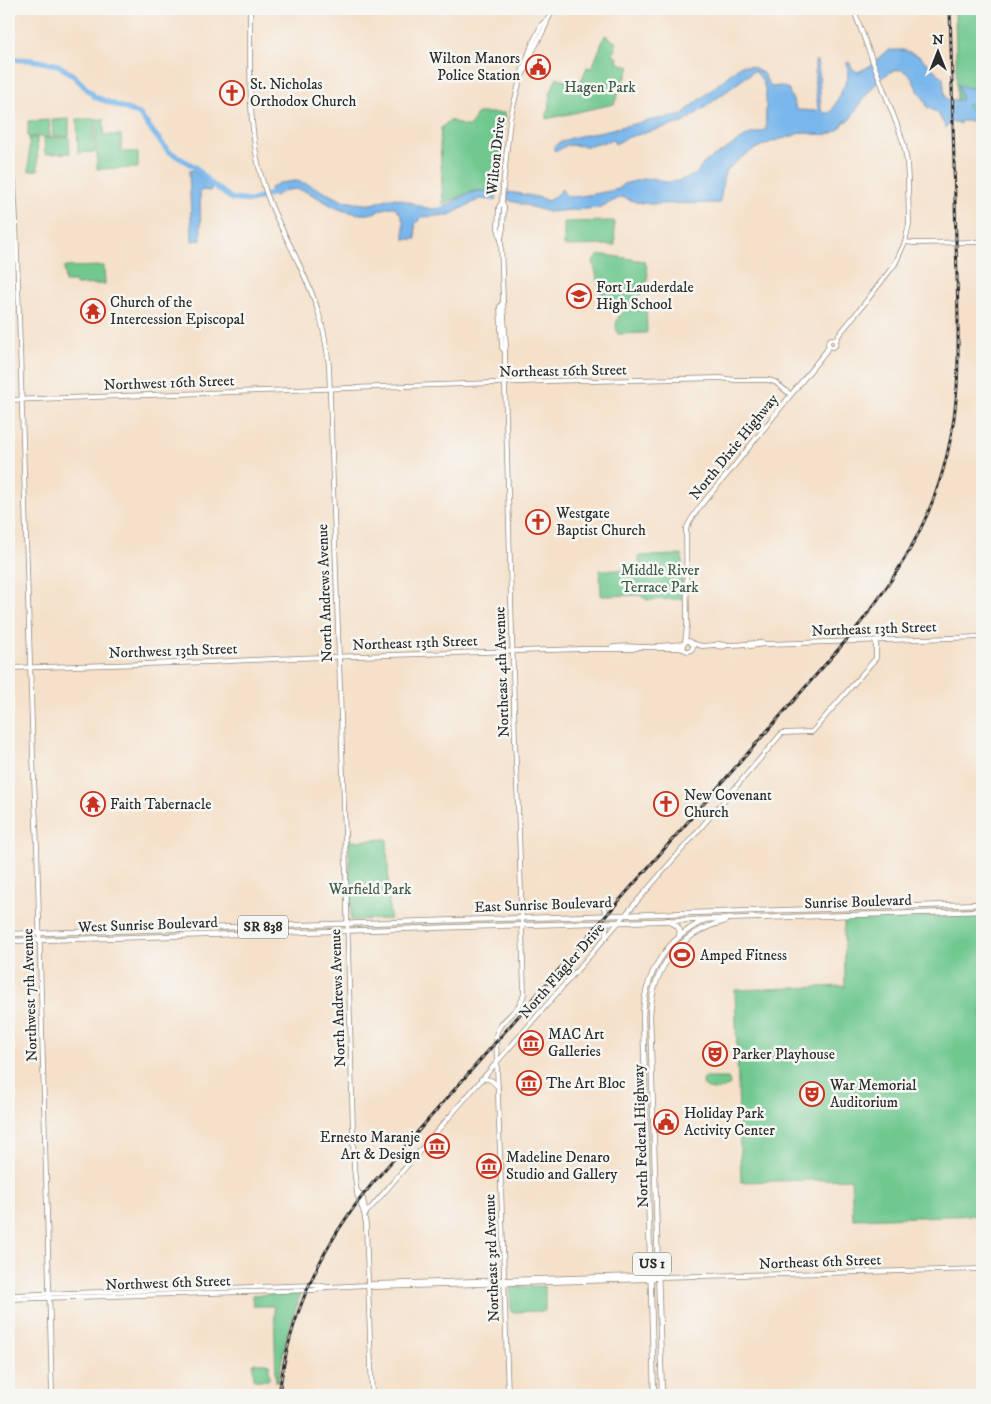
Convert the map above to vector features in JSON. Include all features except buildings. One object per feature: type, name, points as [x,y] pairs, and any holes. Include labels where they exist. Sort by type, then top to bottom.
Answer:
[{"type":"main road","name":"Sunrise Boulevard","points":[[740,911],[982,904]]},
{"type":"main road","points":[[604,906],[609,916]]},
{"type":"main road","points":[[916,913],[927,906]]},
{"type":"main road","points":[[841,915],[846,910],[852,908]]},
{"type":"main road","points":[[798,917],[807,909]]},
{"type":"main road","name":"East Sunrise Boulevard","points":[[347,924],[740,911]]},
{"type":"main road","points":[[708,919],[740,911]]},
{"type":"main road","name":"Sunrise Boulevard","points":[[734,919],[982,911]]},
{"type":"main road","points":[[585,923],[596,916]]},
{"type":"main road","name":"North Federal Highway","points":[[654,1395],[644,1002],[647,987],[655,968],[668,947],[691,928],[708,919]]},
{"type":"main road","name":"East Sunrise Boulevard","points":[[347,930],[734,919]]},
{"type":"main road","name":"North Federal Highway","points":[[662,1395],[650,1016],[654,987],[667,960],[684,941],[708,926],[734,919]]},
{"type":"main road","points":[[668,920],[680,929],[678,938]]},
{"type":"main road","points":[[423,929],[434,921]]},
{"type":"main road","points":[[434,929],[435,925],[443,921]]},
{"type":"main road","points":[[602,922],[606,928],[606,937]]},
{"type":"main road","name":"West Sunrise Boulevard","points":[[9,934],[347,924]]},
{"type":"main road","points":[[249,934],[259,930],[260,927]]},
{"type":"main road","points":[[129,938],[137,930]]},
{"type":"main road","name":"West Sunrise Boulevard","points":[[9,941],[347,930]]},
{"type":"main road","points":[[649,1176],[656,1188]]},
{"type":"main road","points":[[649,1188],[656,1196]]},
{"type":"main road","points":[[654,1364],[661,1374]]},
{"type":"main road","points":[[654,1374],[661,1383]]},
{"type":"street","name":"North Andrews Avenue","points":[[250,9],[253,128],[256,154],[269,200],[298,261],[318,310],[327,349],[330,388],[354,1169],[357,1190],[366,1215]]},
{"type":"street","name":"Wilton Drive","points":[[522,76],[554,9]]},
{"type":"street","points":[[855,9],[904,145],[907,162],[909,224],[905,242],[982,242]]},
{"type":"street","name":"Wilton Drive","points":[[502,202],[510,119],[534,38],[542,24],[548,19]]},
{"type":"street","points":[[534,38],[536,46]]},
{"type":"street","name":"Northwest 7th Avenue","points":[[10,175],[14,181],[16,220],[40,933],[52,1395]]},
{"type":"street","name":"Northeast 4th Avenue","points":[[497,1031],[520,1004],[524,993],[512,651],[505,351],[502,348],[500,307],[503,302],[501,240],[498,228],[499,207],[502,202]]},
{"type":"street","name":"North Dixie Highway","points":[[687,644],[686,529],[692,517],[790,394],[830,346],[835,345],[834,340],[895,264],[905,242]]},
{"type":"street","name":"Northeast 16th Street","points":[[330,388],[720,378],[735,380],[764,379],[775,382],[790,394]]},
{"type":"street","name":"Northwest 16th Street","points":[[9,400],[330,388]]},
{"type":"street","name":"Northeast 13th Street","points":[[687,644],[688,652],[692,648],[702,646],[760,642],[767,644],[982,638]]},
{"type":"street","name":"North Flagler Drive","points":[[366,1215],[481,1079],[782,733],[812,732],[876,658],[876,641]]},
{"type":"street","points":[[687,644],[692,648]]},
{"type":"street","name":"Northeast 13th Street","points":[[338,656],[611,648],[632,650],[687,644],[702,646]]},
{"type":"street","name":"Northwest 13th Street","points":[[9,668],[338,656]]},
{"type":"street","name":"Northeast 3rd Avenue","points":[[497,1031],[508,1395]]},
{"type":"street","points":[[481,1079],[488,1078],[498,1087]]},
{"type":"street","name":"North Andrews Avenue","points":[[357,1190],[361,1194],[366,1215],[372,1395]]},
{"type":"street","name":"North Flagler Drive","points":[[365,1206],[376,1201]]},
{"type":"street","name":"Northeast 6th Street","points":[[368,1285],[982,1269]]},
{"type":"street","name":"Northwest 6th Street","points":[[9,1299],[316,1285],[328,1287],[368,1285]]},
{"type":"street","name":"Northwest 6th Street","points":[[9,1295],[49,1296]]},
{"type":"green space","points":[[955,9],[982,9],[982,113],[966,111],[957,103]]},
{"type":"green space","name":"Hagen Park","points":[[605,35],[617,43],[613,55],[618,58],[617,62],[630,67],[614,104],[546,119],[550,94],[557,77],[579,86],[587,67],[592,68]]},
{"type":"green space","points":[[477,113],[505,113],[497,192],[474,191],[443,204],[441,128],[450,120],[464,126],[469,126]]},
{"type":"green space","points":[[69,119],[69,136],[53,136],[52,120]]},
{"type":"green space","points":[[77,119],[94,119],[95,152],[78,153]]},
{"type":"green space","points":[[96,119],[104,119],[104,135],[121,135],[121,152],[138,152],[138,168],[97,169]]},
{"type":"green space","points":[[49,120],[50,137],[28,137],[28,121]]},
{"type":"green space","points":[[69,137],[70,153],[45,154],[44,138]]},
{"type":"green space","points":[[29,138],[37,138],[38,170],[29,171]]},
{"type":"green space","points":[[614,221],[615,245],[564,246],[564,222]]},
{"type":"green space","points":[[599,255],[644,261],[648,273],[647,280],[638,297],[624,305],[603,303],[593,261]]},
{"type":"green space","points":[[104,266],[105,284],[76,285],[73,282],[65,282],[64,267]]},
{"type":"green space","points":[[639,302],[646,302],[647,332],[618,334],[616,323],[618,318],[624,310]]},
{"type":"green space","name":"Middle River Terrace Park","points":[[682,555],[683,599],[647,600],[640,595],[601,596],[600,570],[640,570],[639,556]]},
{"type":"green space","name":"Warfield Park","points":[[387,839],[390,919],[351,920],[349,841]]},
{"type":"green space","points":[[982,914],[982,1215],[853,1219],[851,1179],[741,1182],[735,990],[845,986],[844,919]]},
{"type":"green space","points":[[705,1078],[728,1078],[730,1085],[718,1090],[712,1090],[706,1088],[703,1084]]},
{"type":"green space","points":[[545,1286],[545,1311],[511,1312],[510,1289],[513,1287]]},
{"type":"green space","points":[[301,1293],[286,1338],[278,1382],[276,1382],[274,1306],[253,1306],[252,1295]]},
{"type":"green space","points":[[254,1363],[269,1364],[269,1378],[267,1380],[254,1379]]},
{"type":"water","points":[[889,50],[904,50],[919,56],[943,78],[945,97],[950,100],[961,100],[958,85],[972,88],[981,85],[978,75],[982,67],[982,94],[978,96],[981,100],[974,105],[969,104],[966,106],[982,110],[982,121],[960,121],[960,124],[951,122],[946,128],[938,113],[927,107],[910,76],[904,71],[897,70],[889,73],[873,87],[849,121],[845,121],[835,132],[815,134],[805,132],[763,145],[747,153],[726,171],[719,203],[650,204],[622,197],[598,208],[548,212],[508,200],[508,192],[548,201],[562,189],[570,197],[619,189],[623,184],[643,179],[654,178],[668,182],[678,181],[695,175],[704,163],[748,135],[766,129],[765,90],[760,76],[754,71],[685,122],[629,137],[615,144],[613,140],[587,146],[567,145],[557,151],[554,150],[554,147],[558,143],[571,138],[657,119],[680,116],[741,65],[754,67],[762,72],[771,87],[781,86],[788,89],[797,110],[816,111],[818,108],[815,85],[815,61],[817,61],[821,109],[825,113],[829,113],[832,111],[848,78],[847,62],[850,63],[852,69],[858,72],[870,66]]},
{"type":"water","points":[[193,170],[212,188],[210,191],[203,190],[200,192],[201,240],[192,241],[189,171]]},
{"type":"water","points":[[296,181],[308,184],[336,198],[349,202],[372,204],[395,198],[425,208],[435,209],[445,206],[469,193],[480,191],[497,192],[496,200],[480,199],[449,215],[422,217],[415,224],[416,239],[404,239],[403,219],[395,207],[361,214],[339,209],[312,194],[294,189],[284,191],[274,197],[270,188],[279,183]]},
{"type":"waterway","points":[[9,59],[32,60],[58,65],[74,76],[95,97],[139,114],[168,151],[195,167],[209,182],[232,199],[251,201],[279,191]]},
{"type":"railway","points":[[279,1395],[290,1338],[299,1310],[323,1257],[354,1207],[850,636],[872,608],[910,550],[937,490],[953,423],[957,387],[958,313],[950,9]]},
{"type":"place","name":"Wilton Manors Police Station","points":[[538,67]]},
{"type":"place","name":"St. Nicholas Orthodox Church","points":[[232,93]]},
{"type":"place","name":"Fort Lauderdale High School","points":[[579,296]]},
{"type":"place","name":"Church of the Intercession Episcopal","points":[[93,311]]},
{"type":"place","name":"Westgate Baptist Church","points":[[538,522]]},
{"type":"place","name":"Faith Tabernacle","points":[[93,804]]},
{"type":"place","name":"New Covenant Church","points":[[666,804]]},
{"type":"place","name":"Amped Fitness","points":[[682,955]]},
{"type":"place","name":"MAC Art Galleries","points":[[531,1043]]},
{"type":"place","name":"Parker Playhouse","points":[[715,1054]]},
{"type":"place","name":"The Art Bloc","points":[[529,1083]]},
{"type":"place","name":"War Memorial Auditorium","points":[[812,1094]]},
{"type":"place","name":"Holiday Park Activity Center","points":[[666,1122]]},
{"type":"place","name":"Ernesto Maranje Art & Design","points":[[437,1146]]},
{"type":"place","name":"Madeline Denaro Studio and Gallery","points":[[489,1166]]}]
